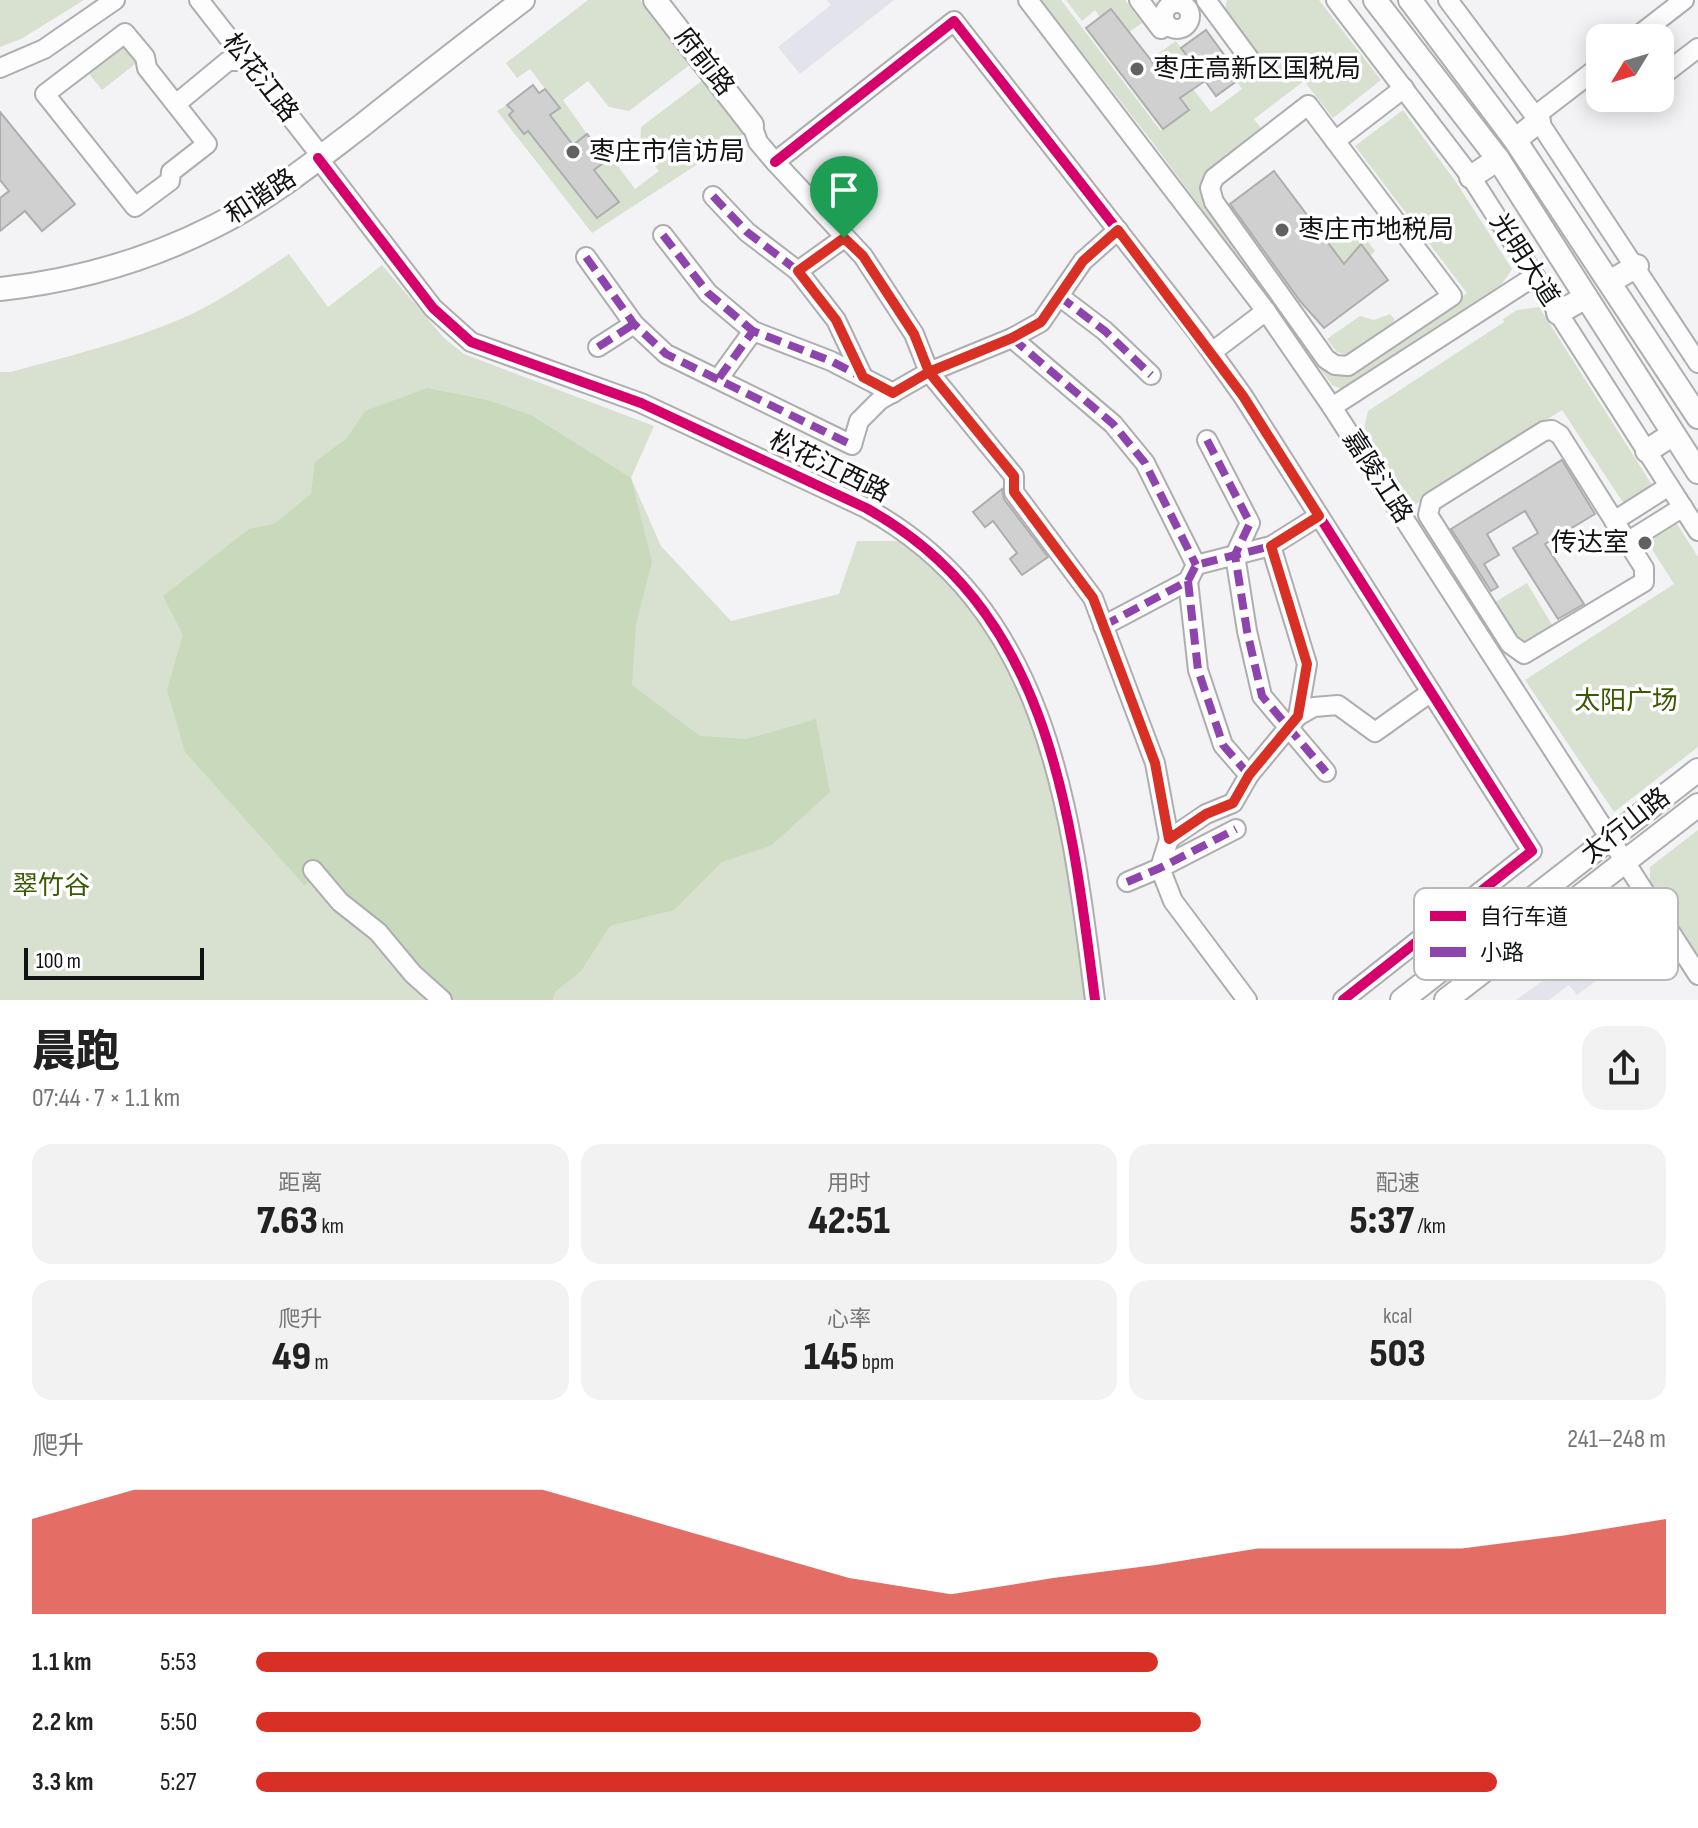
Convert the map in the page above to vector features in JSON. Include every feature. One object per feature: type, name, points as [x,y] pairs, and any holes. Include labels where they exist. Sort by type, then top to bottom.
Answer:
[{"type":"main road","name":"和谐路","points":[[0,275],[67,265],[174,231],[240,197],[317,153],[499,0]]},
{"type":"main road","name":"和谐路","points":[[0,289],[70,278],[179,243],[247,208],[523,0]]},
{"type":"main road","name":"府前路","points":[[655,0],[752,125]]},
{"type":"main road","name":"光明大道","points":[[1375,0],[1498,159],[1698,472]]},
{"type":"main road","points":[[1410,0],[1515,140],[1698,417]]},
{"type":"main road","points":[[1515,140],[1537,118]]},
{"type":"main road","points":[[1471,177],[1498,159]]},
{"type":"main road","points":[[1611,281],[1637,266]]},
{"type":"main road","points":[[1558,313],[1586,297]]},
{"type":"main road","points":[[1647,451],[1673,434]]},
{"type":"main road","name":"太行山路","points":[[1546,888],[1698,770]]},
{"type":"main road","name":"太行山路","points":[[1590,888],[1698,805]]},
{"type":"main road","name":"太行山路","points":[[1402,1000],[1428,980]]},
{"type":"main road","name":"太行山路","points":[[1446,1000],[1472,980]]},
{"type":"street","points":[[0,68],[44,49],[115,0]]},
{"type":"street","name":"松花江路","points":[[199,0],[317,153]]},
{"type":"street","name":"嘉陵江路","points":[[1028,0],[1266,311],[1332,407],[1642,888]]},
{"type":"street","points":[[1139,0],[1161,29],[1167,25],[1175,29],[1183,28],[1199,3],[1254,65]]},
{"type":"street","name":"光明大道","points":[[1336,0],[1471,177],[1698,531]]},
{"type":"street","points":[[1448,0],[1537,118],[1698,363]]},
{"type":"street","points":[[1653,24],[1684,0]]},
{"type":"street","points":[[775,162],[954,21],[1212,352],[1532,851],[1485,888]]},
{"type":"street","points":[[125,33],[145,57],[147,68],[176,104],[207,144],[171,172],[170,181],[135,207],[45,94],[125,33]]},
{"type":"street","points":[[1674,66],[1698,48]]},
{"type":"street","points":[[176,104],[228,61],[247,61]]},
{"type":"street","points":[[1537,118],[1586,78]]},
{"type":"street","points":[[1335,141],[1404,88]]},
{"type":"street","points":[[1308,105],[1335,141],[1452,296],[1348,366],[1335,365],[1326,359],[1214,202],[1210,188],[1214,178],[1308,105]]},
{"type":"street","points":[[752,125],[758,142],[863,256],[914,334],[929,372],[1014,476],[1014,492],[1093,598],[1155,763],[1169,839],[1160,868],[1173,901],[1247,1000]]},
{"type":"street","name":"松花江西路","points":[[317,153],[433,308],[471,342],[641,403],[866,508],[899,526],[959,578],[1011,656],[1025,684],[1055,764],[1077,859],[1095,1000]]},
{"type":"street","points":[[713,196],[747,232],[798,271],[836,320],[863,377]]},
{"type":"street","points":[[586,257],[634,324],[666,354],[852,445],[859,421],[880,400],[929,372],[1012,338],[1041,322],[1083,261],[1118,230]]},
{"type":"street","points":[[663,235],[708,293],[753,331],[831,361],[893,393]]},
{"type":"street","points":[[798,271],[844,238]]},
{"type":"street","points":[[1332,407],[1535,276]]},
{"type":"street","points":[[1059,296],[1105,331],[1151,375]]},
{"type":"street","points":[[1212,352],[1266,311]]},
{"type":"street","points":[[598,347],[634,324]]},
{"type":"street","points":[[719,378],[753,331]]},
{"type":"street","points":[[1012,338],[1113,424],[1145,463],[1192,573],[1198,670],[1223,745],[1249,775]]},
{"type":"street","points":[[1552,430],[1560,435],[1614,521],[1644,568],[1644,582],[1524,654],[1510,644],[1428,515],[1431,502],[1544,431],[1552,430]]},
{"type":"street","points":[[1207,440],[1250,523],[1235,555],[1247,631],[1262,696],[1293,722],[1326,772]]},
{"type":"street","points":[[1614,521],[1669,486]]},
{"type":"street","points":[[1627,542],[1683,507]]},
{"type":"street","points":[[1103,626],[1192,573],[1235,555],[1271,546],[1319,516]]},
{"type":"street","points":[[1271,546],[1307,664],[1293,722]]},
{"type":"street","points":[[1169,839],[1206,814],[1233,803],[1249,775],[1293,722],[1314,707],[1338,705],[1375,732],[1431,692]]},
{"type":"street","points":[[1127,882],[1236,829]]},
{"type":"street","points":[[313,870],[348,909],[378,932],[413,974],[442,1000]]},
{"type":"street","points":[[1343,1000],[1414,944]]},
{"type":"street","name":"嘉陵江路","points":[[1678,944],[1698,975]]},
{"type":"shaded area","points":[[827,0],[894,0],[800,74],[778,47],[831,5]]},
{"type":"shaded area","points":[[1544,980],[1597,980],[1577,995],[1569,985],[1549,1000],[1516,1000]]},
{"type":"green space","points":[[0,0],[84,0],[21,39],[0,47]]},
{"type":"green space","points":[[588,0],[640,0],[691,64],[629,111],[609,107],[588,81],[563,100],[587,134],[573,145],[550,115],[559,107],[530,69],[517,78],[506,63]]},
{"type":"green space","points":[[1041,0],[1061,0],[1161,131],[1189,110],[1180,98],[1193,89],[1211,112],[1242,89],[1236,81],[1241,77],[1233,66],[1240,62],[1254,80],[1269,69],[1225,9],[1227,0],[1319,0],[1381,80],[1333,118],[1304,81],[1254,119],[1264,132],[1204,178],[1203,188],[1333,370],[1414,331],[1467,293],[1355,146],[1403,110],[1456,182],[1512,269],[1481,305],[1437,337],[1346,391],[1332,385],[1150,139]]},
{"type":"green space","points":[[1066,0],[1125,0],[1142,23],[1129,32],[1111,9],[1100,17],[1095,10],[1082,21]]},
{"type":"green space","points":[[123,40],[139,61],[102,90],[86,70]]},
{"type":"green space","points":[[1176,41],[1190,60],[1165,78],[1150,59]]},
{"type":"green space","points":[[703,80],[744,134],[592,233],[497,111],[507,105],[524,133],[528,131],[594,170],[607,160],[614,161],[635,189],[659,171],[640,146],[641,127]]},
{"type":"green space","points":[[1335,223],[1349,239],[1361,233],[1375,251],[1370,256],[1361,244],[1344,264],[1323,236]]},
{"type":"green space","name":"翠竹谷","points":[[289,254],[328,307],[382,265],[444,338],[464,354],[654,426],[631,478],[661,546],[731,621],[839,594],[857,541],[907,541],[955,579],[1010,664],[1048,762],[1070,855],[1085,1000],[0,1000],[0,372],[11,372],[76,354],[162,327],[210,304]]},
{"type":"green space","points":[[1539,307],[1654,488],[1626,507],[1562,410],[1410,508],[1362,437],[1368,411],[1504,322],[1503,319],[1517,310]]},
{"type":"green space","points":[[1390,314],[1394,319],[1394,328],[1350,356],[1337,352],[1327,339],[1360,316],[1374,320]]},
{"type":"green space","points":[[427,388],[487,400],[531,415],[631,478],[652,562],[636,624],[632,685],[700,736],[747,739],[816,719],[830,792],[772,845],[722,862],[674,910],[610,926],[581,971],[555,992],[553,1000],[448,1000],[352,905],[326,874],[304,885],[185,752],[167,690],[183,635],[163,596],[249,529],[274,524],[311,494],[315,462],[347,438],[365,411]]},
{"type":"green space","name":"太阳广场","points":[[1672,516],[1698,557],[1698,747],[1614,812],[1525,680],[1674,584],[1643,535]]},
{"type":"green space","points":[[1527,583],[1554,628],[1525,646],[1518,643],[1492,604]]},
{"type":"green space","points":[[1698,830],[1698,956],[1678,925],[1678,888],[1654,888],[1650,882],[1650,867]]},
{"type":"building","name":"枣庄高新区国税局","points":[[1111,9],[1165,78],[1190,60],[1181,48],[1206,30],[1241,78],[1216,96],[1205,81],[1180,98],[1189,110],[1163,129],[1086,28]]},
{"type":"building","name":"枣庄市信访局","points":[[533,85],[539,93],[545,89],[560,108],[550,115],[573,145],[587,134],[607,160],[594,170],[619,202],[597,218],[528,131],[524,134],[509,115],[513,111],[507,105]]},
{"type":"building","points":[[0,112],[75,204],[42,231],[25,211],[0,231],[0,198],[9,191],[0,180]]},
{"type":"building","name":"枣庄市地税局","points":[[1274,171],[1344,264],[1361,244],[1388,280],[1324,328],[1300,301],[1230,204]]},
{"type":"building","points":[[1562,460],[1595,514],[1545,544],[1584,604],[1558,619],[1513,548],[1538,533],[1525,511],[1487,534],[1499,555],[1484,564],[1498,587],[1491,591],[1451,529]]},
{"type":"building","points":[[1002,489],[1004,499],[1048,557],[1022,575],[1010,559],[1017,553],[993,521],[985,527],[973,512]]},
{"type":"marked path","points":[[713,196],[747,232],[798,271],[836,320],[863,377]]},
{"type":"marked path","points":[[663,235],[708,293],[753,331]]},
{"type":"marked path","points":[[798,271],[844,238]]},
{"type":"marked path","points":[[586,257],[634,324],[666,354],[852,445]]},
{"type":"marked path","points":[[1059,296],[1105,331],[1151,375]]},
{"type":"marked path","points":[[598,347],[634,324]]},
{"type":"marked path","points":[[719,378],[753,331],[831,361],[893,393]]},
{"type":"marked path","points":[[1012,338],[1113,424],[1145,463],[1196,565]]},
{"type":"marked path","points":[[1207,440],[1250,523],[1235,555],[1247,631],[1262,696],[1326,772]]},
{"type":"marked path","points":[[1103,626],[1188,581],[1196,565],[1271,546],[1319,516]]},
{"type":"marked path","points":[[1271,546],[1307,664],[1298,716]]},
{"type":"marked path","points":[[1188,581],[1198,670],[1223,745],[1249,775]]},
{"type":"marked path","points":[[1127,882],[1236,829]]},
{"type":"cycle path","points":[[775,162],[954,21],[1198,333],[1243,396],[1532,851],[1485,888]]},
{"type":"cycle path","points":[[318,158],[433,308],[471,342],[641,403],[866,508],[928,550],[976,601],[1013,658],[1040,721],[1061,788],[1075,858],[1095,1000]]},
{"type":"cycle path","points":[[1343,1000],[1414,944]]},
{"type":"place","name":"枣庄高新区国税局","points":[[1137,69]]},
{"type":"place","name":"枣庄市信访局","points":[[573,152]]},
{"type":"place","name":"枣庄市地税局","points":[[1282,230]]},
{"type":"place","name":"传达室","points":[[1645,543]]},
{"type":"route","points":[[844,238],[798,271],[836,320],[863,377],[893,393],[929,372],[1012,338],[1041,322],[1083,261],[1118,230],[1243,396],[1319,516],[1271,546],[1307,664],[1298,716],[1249,775],[1233,803],[1206,814],[1169,839],[1155,763],[1093,598],[1014,492],[1014,476],[929,372],[914,334],[863,256],[844,238]]}]
